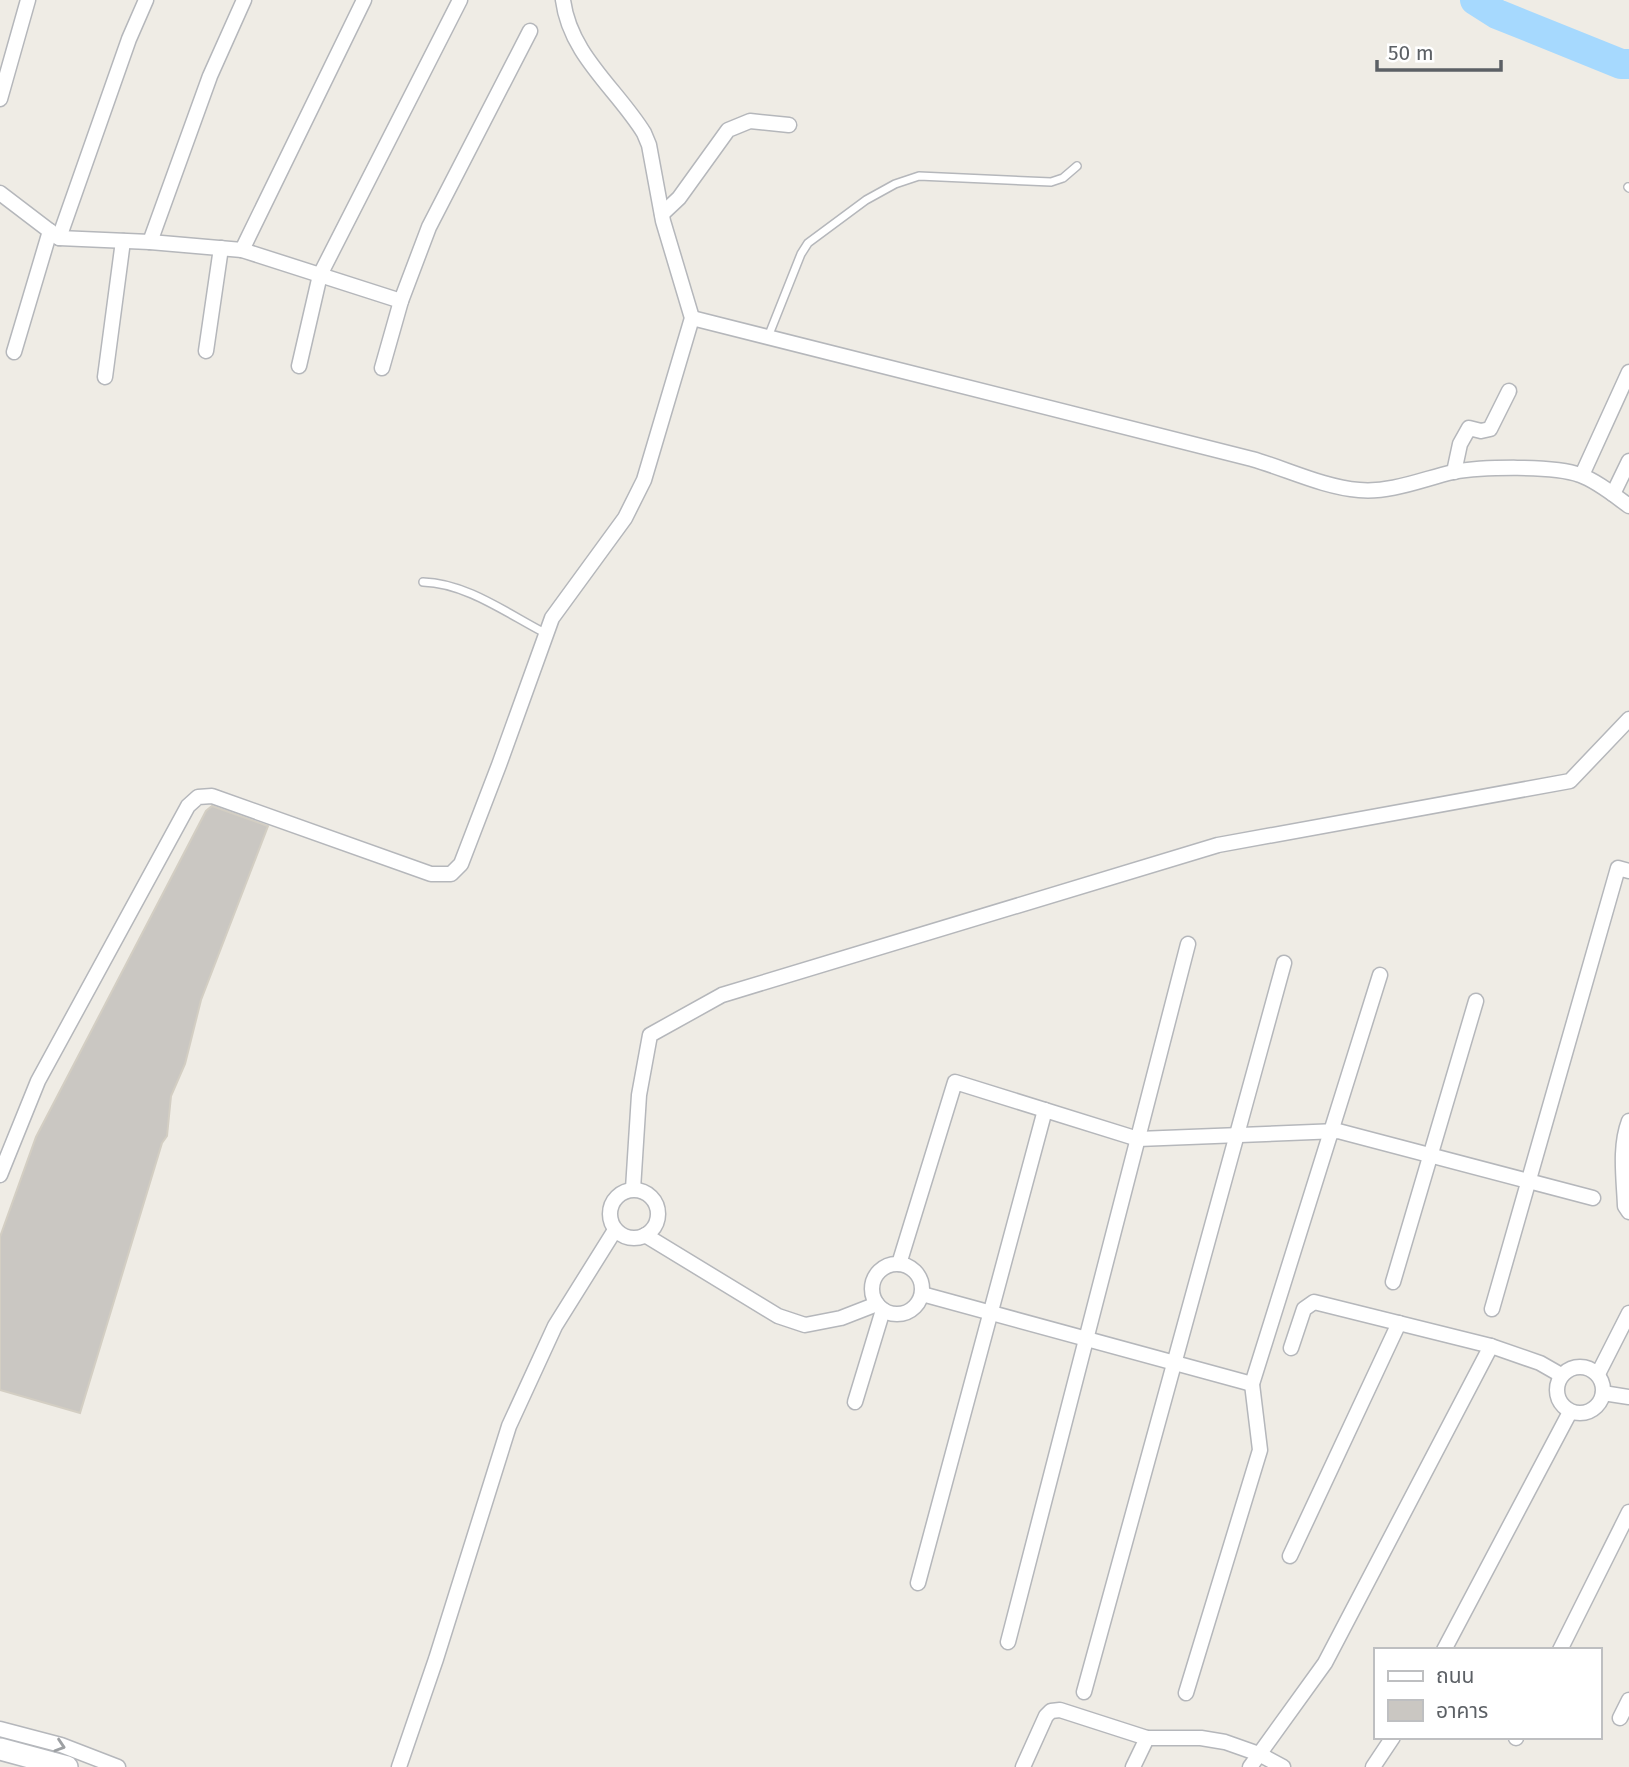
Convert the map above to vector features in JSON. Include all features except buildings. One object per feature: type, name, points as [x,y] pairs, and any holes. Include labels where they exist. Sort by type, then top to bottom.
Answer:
[{"type":"main road","points":[[0,1749],[67,1767]]},
{"type":"street","points":[[0,99],[28,0]]},
{"type":"street","points":[[14,352],[54,235],[146,0]]},
{"type":"street","points":[[150,242],[210,76],[244,0]]},
{"type":"street","points":[[242,250],[364,0]]},
{"type":"street","points":[[299,366],[320,275],[460,0]]},
{"type":"street","points":[[0,1175],[4,1155],[38,1081],[188,806],[198,797],[212,796],[431,874],[451,874],[461,864],[545,633],[561,603],[625,518],[636,499],[692,318],[662,214],[649,145],[644,133],[582,52],[563,0]]},
{"type":"street","points":[[382,368],[401,301],[429,227],[530,31]]},
{"type":"street","points":[[662,214],[679,198],[728,130],[750,121],[789,125]]},
{"type":"street","points":[[0,193],[54,235],[242,250],[401,301]]},
{"type":"street","points":[[105,377],[123,241]]},
{"type":"street","points":[[206,351],[221,248]]},
{"type":"street","points":[[692,318],[1252,459],[1336,486],[1361,491],[1454,472],[1493,468],[1566,471],[1582,475],[1629,506]]},
{"type":"street","points":[[1582,475],[1629,372]]},
{"type":"street","points":[[1454,472],[1465,433],[1469,428],[1481,431],[1490,429],[1509,391]]},
{"type":"street","points":[[1613,494],[1629,461]]},
{"type":"street","points":[[633,1189],[639,1095],[650,1035],[722,995],[1218,845],[1570,780],[1629,719]]},
{"type":"street","points":[[1492,1309],[1618,868],[1629,871]]},
{"type":"street","points":[[1008,1642],[1188,944]]},
{"type":"street","points":[[1084,1692],[1284,963]]},
{"type":"street","points":[[1186,1693],[1260,1450],[1252,1384],[1380,975]]},
{"type":"street","points":[[1393,1282],[1476,1002]]},
{"type":"street","points":[[899,1264],[955,1083],[1138,1139],[1332,1131],[1593,1198]]},
{"type":"street","points":[[918,1583],[1045,1110]]},
{"type":"street","points":[[1629,1121],[1624,1133],[1623,1152],[1625,1206],[1629,1212]]},
{"type":"street","points":[[645,1236],[656,1224],[657,1208],[648,1194],[633,1189],[625,1191],[613,1201],[609,1216],[615,1230],[629,1238],[645,1236],[778,1316],[805,1325],[880,1307],[898,1315],[905,1313],[919,1303],[922,1294],[920,1277],[908,1265],[890,1265],[877,1274],[872,1289],[880,1307],[855,1402]]},
{"type":"street","points":[[399,1767],[509,1426],[555,1326],[615,1230]]},
{"type":"street","points":[[922,1294],[1252,1384]]},
{"type":"street","points":[[1291,1348],[1304,1309],[1314,1303],[1491,1346],[1521,1355],[1562,1375]]},
{"type":"street","points":[[1598,1374],[1629,1313]]},
{"type":"street","points":[[1290,1556],[1399,1323]]},
{"type":"street","points":[[1251,1767],[1325,1663],[1491,1346]]},
{"type":"street","points":[[1579,1366],[1598,1374],[1603,1383],[1603,1393],[1597,1406],[1591,1411],[1577,1413],[1570,1412],[1561,1405],[1557,1385],[1562,1375],[1566,1370],[1579,1366]]},
{"type":"street","points":[[1603,1393],[1629,1397]]},
{"type":"street","points":[[1445,1648],[1570,1412]]},
{"type":"street","points":[[1561,1648],[1629,1512]]},
{"type":"street","points":[[1620,1718],[1629,1700]]},
{"type":"street","points":[[1023,1767],[1046,1716],[1060,1710],[1147,1738],[1201,1738],[1225,1742],[1283,1767]]},
{"type":"street","points":[[0,1729],[61,1745],[118,1767]]},
{"type":"street","points":[[1133,1767],[1147,1738]]},
{"type":"street","points":[[1373,1767],[1392,1739]]},
{"type":"lane","points":[[768,337],[801,254],[808,243],[866,200],[895,184],[919,176],[1051,182],[1063,178],[1077,166]]},
{"type":"lane","points":[[423,583],[436,583],[466,592],[545,633]]},
{"type":"waterway","points":[[1475,0],[1497,14],[1621,64],[1629,64]]}]
